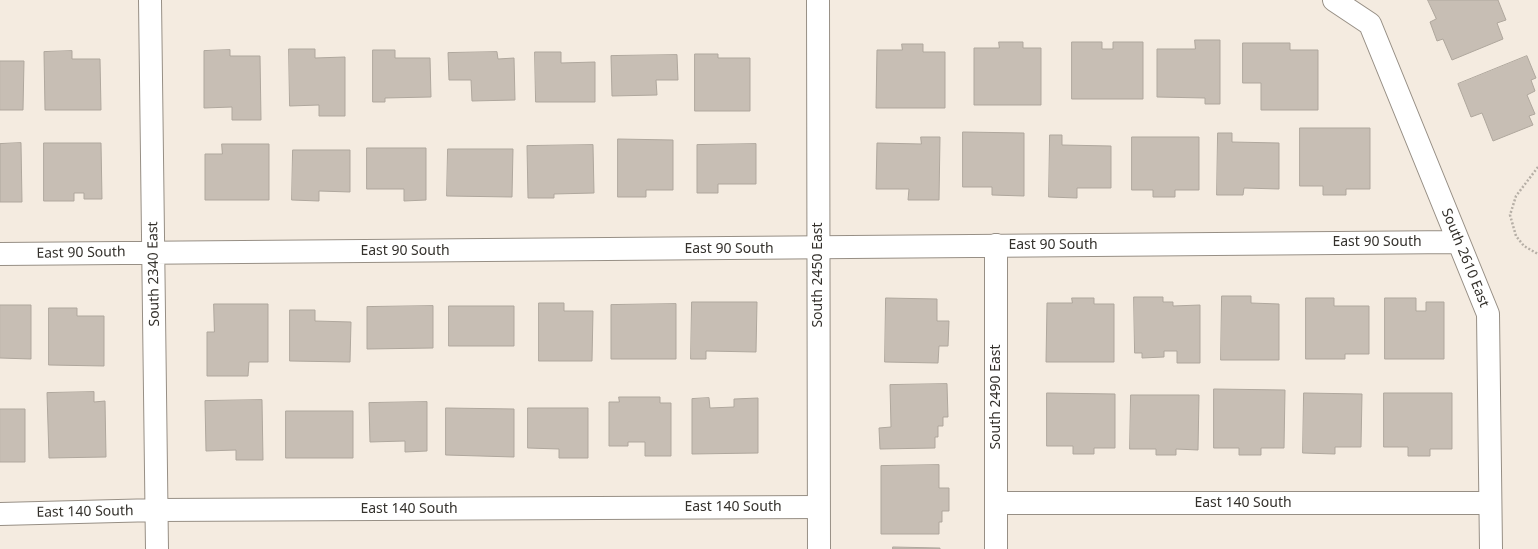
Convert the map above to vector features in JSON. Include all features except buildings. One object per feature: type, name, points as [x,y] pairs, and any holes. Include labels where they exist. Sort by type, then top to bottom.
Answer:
[{"type":"street","name":"South 2340 East","points":[[150,0],[157,549]]},
{"type":"street","name":"South 2450 East","points":[[818,0],[818,549]]},
{"type":"street","name":"South 2610 East","points":[[1334,0],[1370,24],[1488,314],[1491,549]]},
{"type":"street","name":"East 90 South","points":[[0,254],[1458,242]]},
{"type":"street","name":"South 2490 East","points":[[996,245],[996,549]]},
{"type":"street","name":"East 140 South","points":[[996,503],[1490,503]]},
{"type":"street","name":"East 140 South","points":[[0,514],[156,510],[818,507]]},
{"type":"path","points":[[1538,167],[1516,196],[1510,215],[1516,236],[1524,246],[1538,254]]}]
